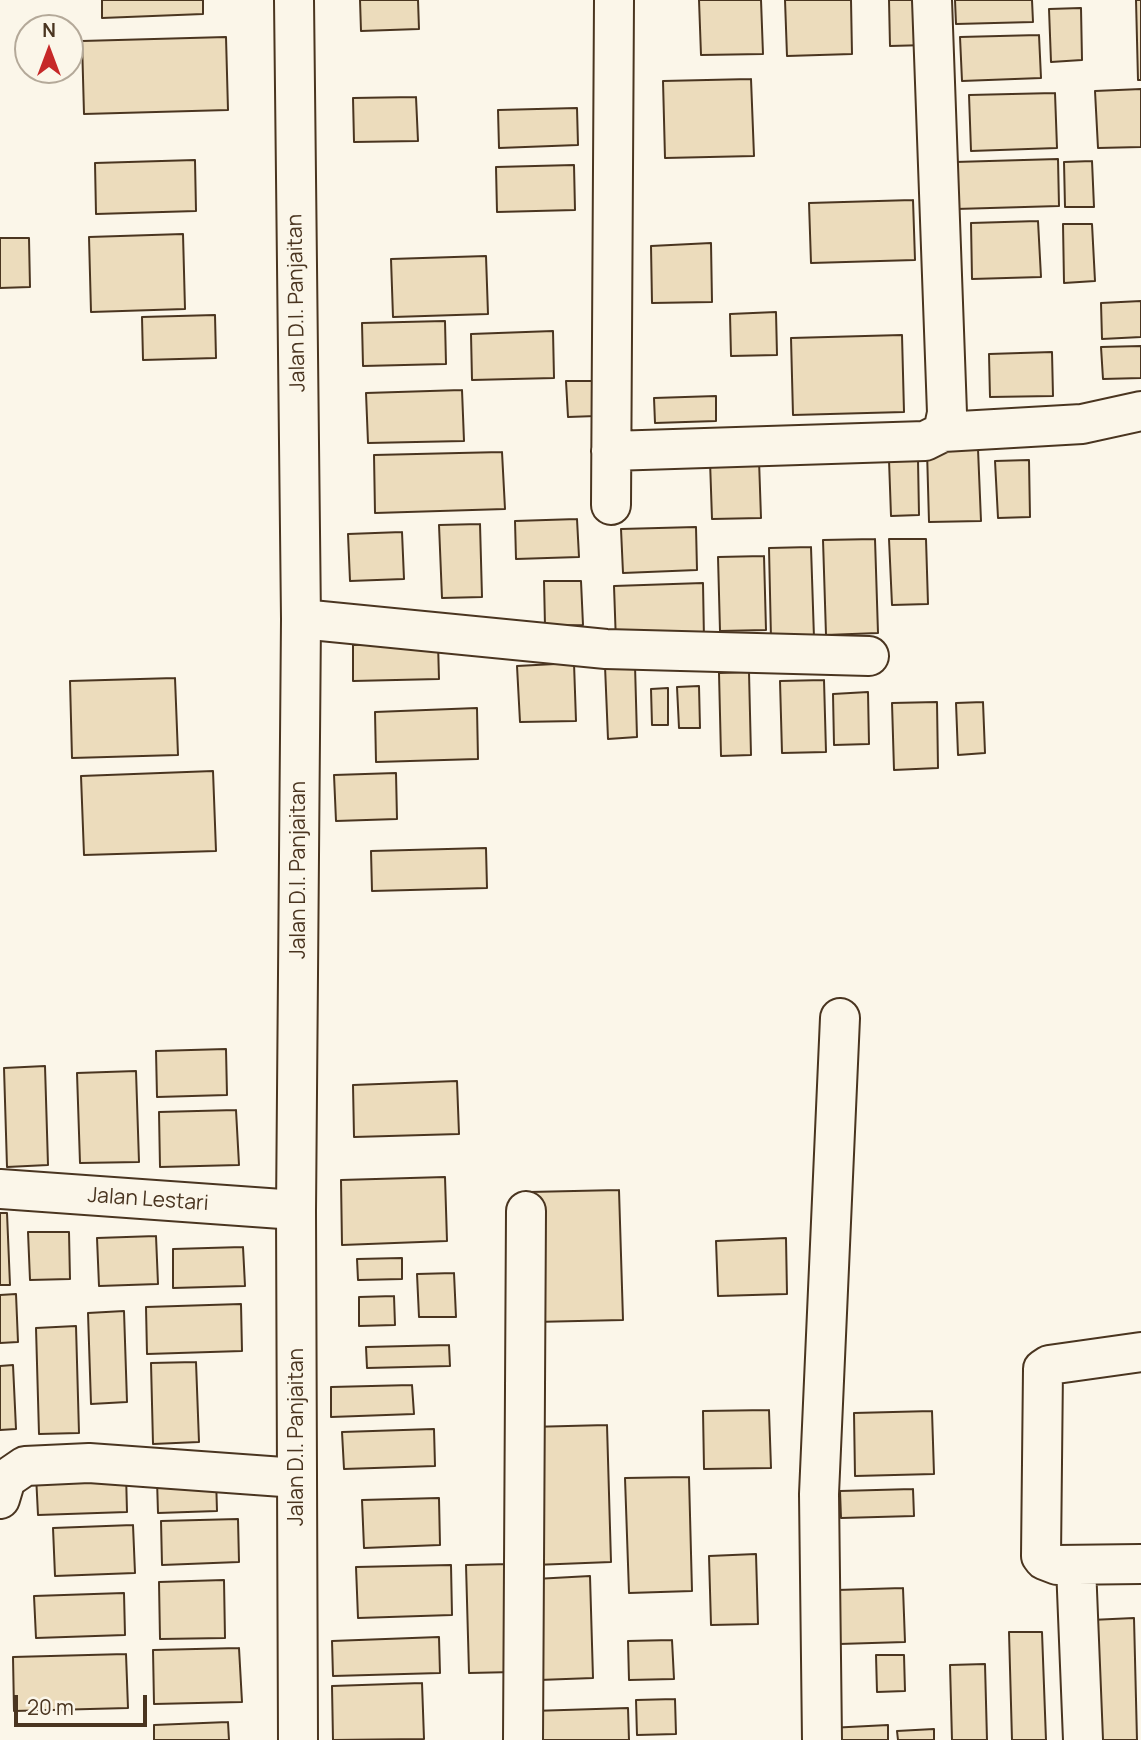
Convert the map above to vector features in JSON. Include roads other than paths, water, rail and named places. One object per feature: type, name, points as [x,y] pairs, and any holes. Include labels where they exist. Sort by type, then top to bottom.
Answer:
[{"type":"street","name":"Jalan D.I. Panjaitan","points":[[294,0],[301,619],[296,1210],[298,1740]]},
{"type":"street","points":[[611,505],[614,0]]},
{"type":"street","points":[[932,0],[947,413],[943,432]]},
{"type":"street","points":[[611,451],[925,440],[943,432],[1082,424],[1141,411]]},
{"type":"street","points":[[301,619],[606,649],[869,656]]},
{"type":"street","points":[[822,1740],[819,1494],[840,1018]]},
{"type":"street","name":"Jalan Lestari","points":[[0,1189],[296,1210]]},
{"type":"street","points":[[523,1740],[526,1211]]},
{"type":"street","points":[[1141,1352],[1049,1364],[1044,1369],[1041,1556],[1044,1560],[1057,1564],[1076,1566],[1141,1564]]},
{"type":"street","points":[[0,1499],[6,1479],[25,1466],[89,1463],[297,1478]]},
{"type":"street","points":[[1076,1566],[1083,1740]]}]
